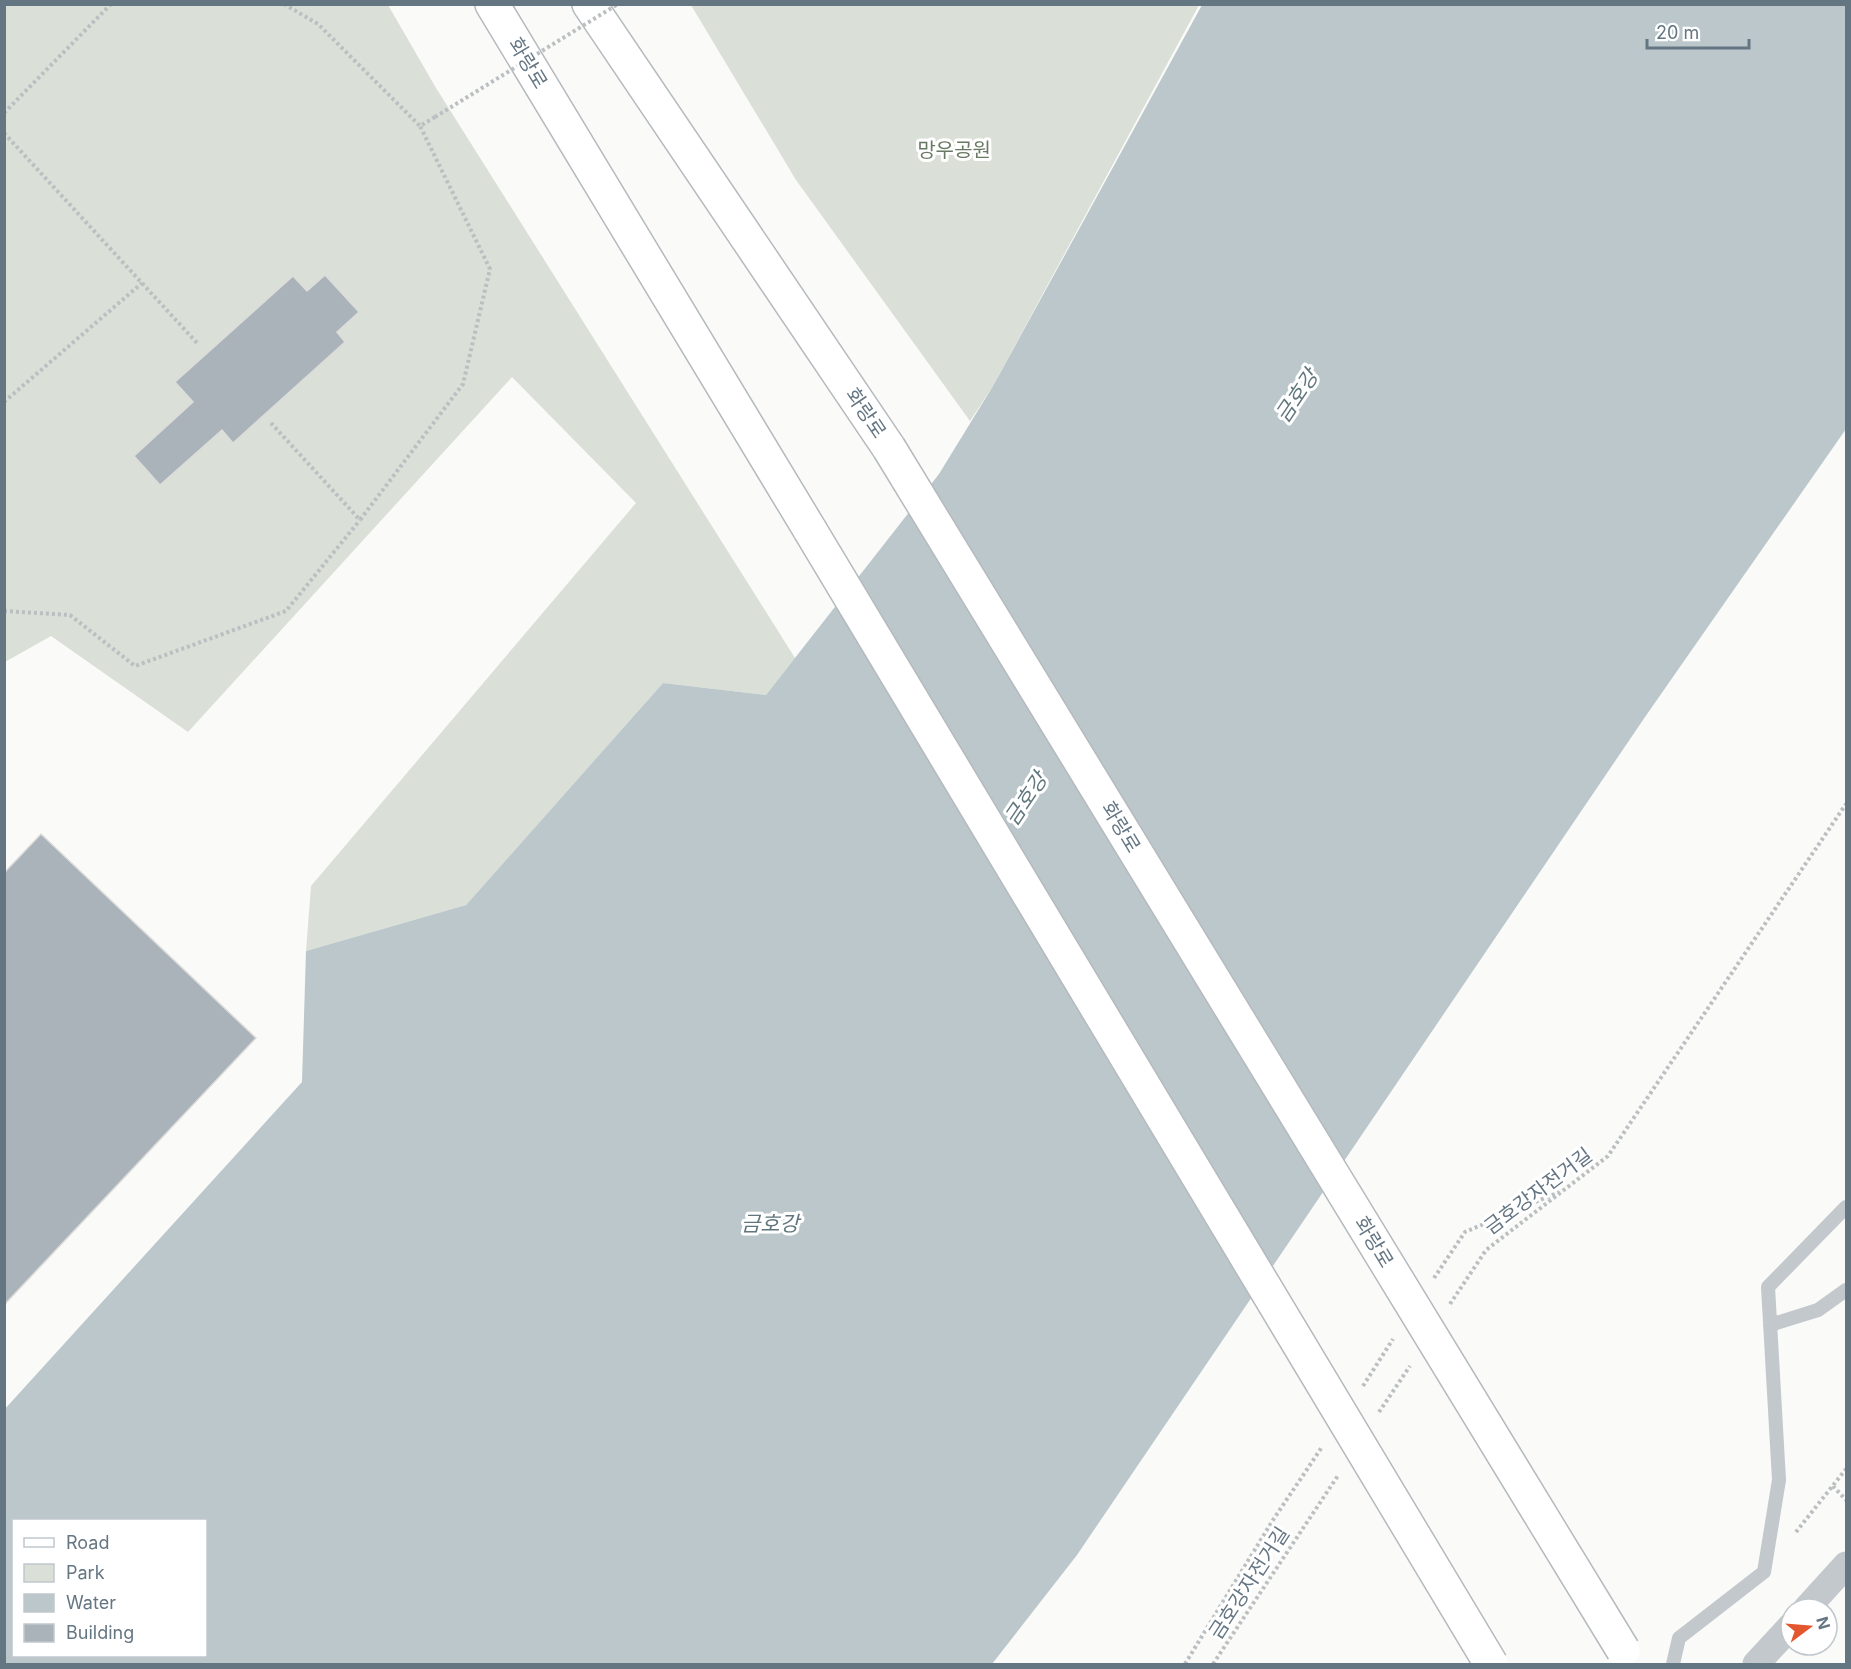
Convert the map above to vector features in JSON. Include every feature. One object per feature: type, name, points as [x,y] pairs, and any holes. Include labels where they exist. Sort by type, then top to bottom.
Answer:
[{"type":"main road","name":"화랑로","points":[[492,4],[1491,1665]]},
{"type":"main road","name":"화랑로","points":[[589,4],[890,448],[1627,1657]]},
{"type":"main road","points":[[617,4],[627,40],[684,143]]},
{"type":"street","points":[[1817,1597],[1846,1565]]},
{"type":"street","points":[[1756,1665],[1779,1639]]},
{"type":"lane","points":[[1673,1665],[1679,1638],[1764,1572],[1779,1480],[1768,1287],[1846,1207]]},
{"type":"lane","points":[[1770,1325],[1818,1310],[1846,1290]]},
{"type":"path","points":[[4,113],[111,4]]},
{"type":"path","points":[[4,611],[70,615],[135,666],[286,611],[360,520],[463,384],[490,268],[420,126],[318,24],[284,4]]},
{"type":"path","points":[[420,126],[617,4]]},
{"type":"path","points":[[4,133],[197,343]]},
{"type":"path","points":[[4,402],[142,283]]},
{"type":"path","points":[[271,423],[360,520]]},
{"type":"path","name":"금호강자전거길","points":[[1447,1309],[1486,1250],[1608,1156],[1846,804]]},
{"type":"path","points":[[1375,1418],[1414,1359]]},
{"type":"path","name":"금호강자전거길","points":[[1213,1665],[1342,1468]]},
{"type":"path","points":[[1764,1572],[1846,1469]]},
{"type":"path","points":[[1833,1486],[1846,1500]]},
{"type":"green space","points":[[5,4],[388,5],[436,88],[795,658],[766,695],[663,683],[466,905],[306,951],[311,886],[636,503],[512,377],[188,732],[51,636],[5,662]]},
{"type":"green space","name":"망우공원","points":[[691,5],[1199,5],[993,386],[970,421],[796,180]]},
{"type":"water","name":"금호강","points":[[1202,5],[1846,5],[1846,429],[1645,717],[1077,1555],[992,1664],[5,1664],[4,1410],[302,1082],[306,951],[466,905],[663,683],[766,695],[939,474],[993,386]]},
{"type":"building","points":[[325,275],[359,312],[337,332],[345,342],[233,443],[222,430],[160,485],[134,456],[193,402],[175,382],[293,276],[307,291]]},
{"type":"building","points":[[41,834],[256,1038],[4,1305],[4,873]]}]
